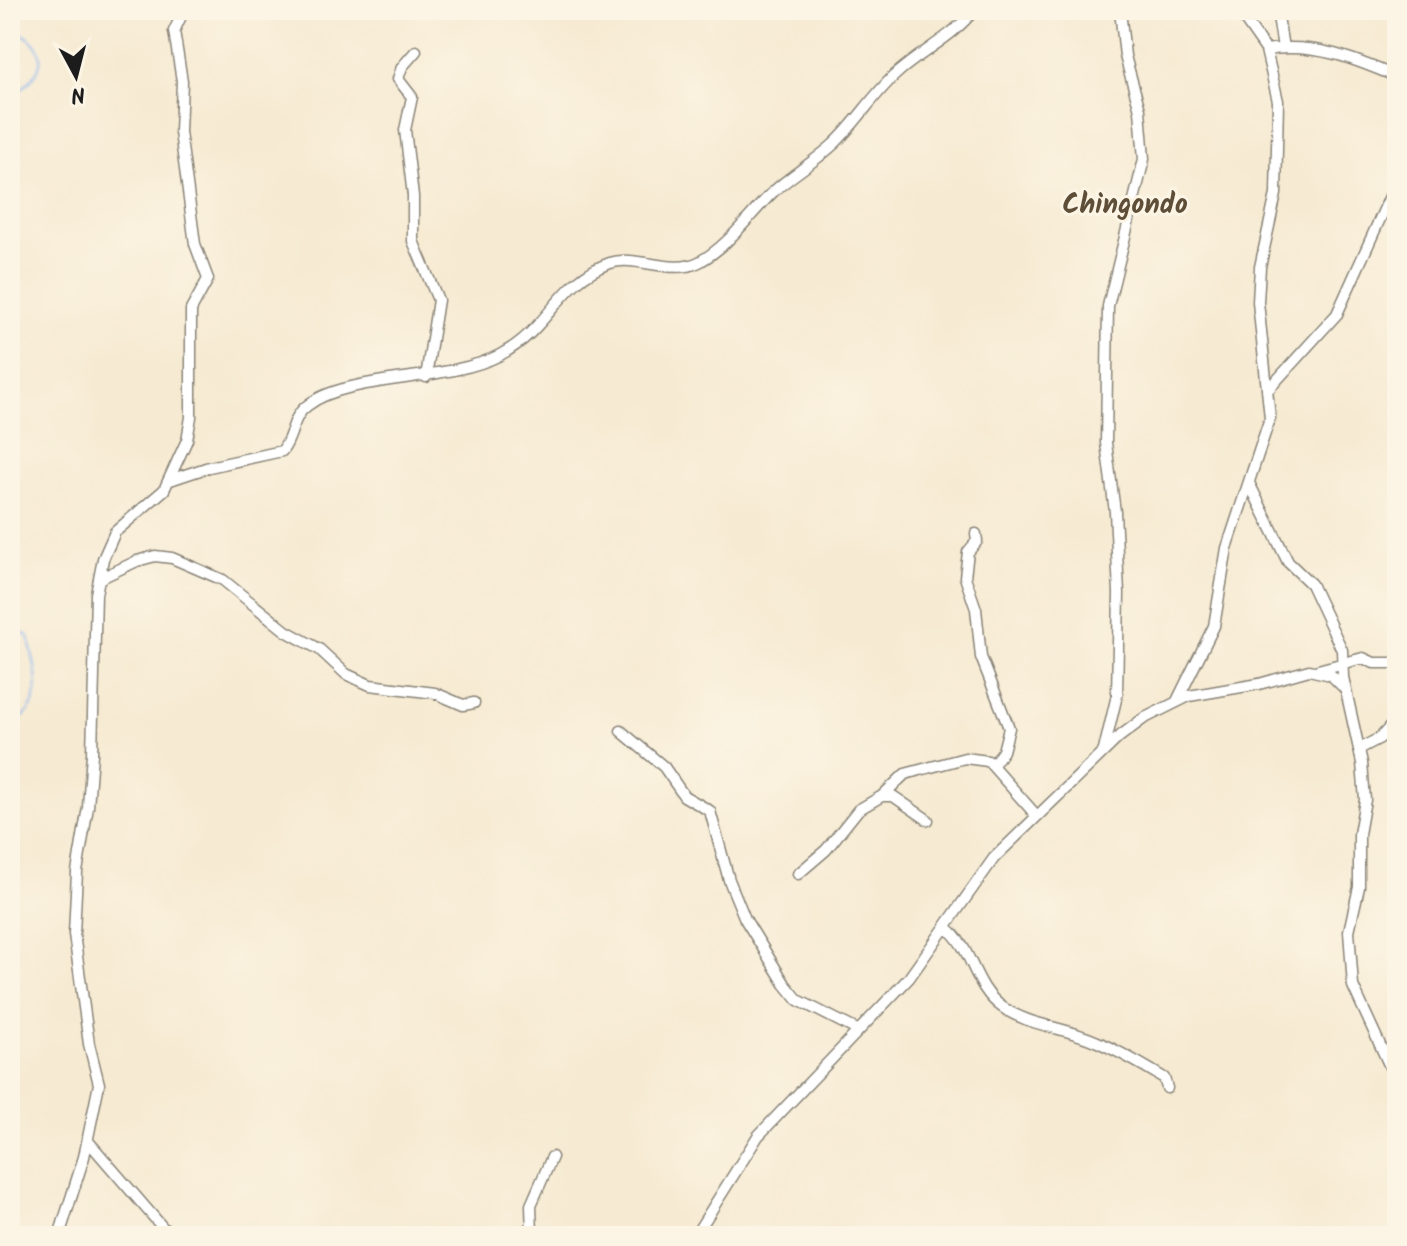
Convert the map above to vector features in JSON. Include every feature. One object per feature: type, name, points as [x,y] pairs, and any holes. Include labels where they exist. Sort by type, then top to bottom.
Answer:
[{"type":"street","points":[[59,1236],[88,1141],[99,1084],[76,960],[74,912],[92,754],[93,640],[99,579],[115,532],[129,516],[154,500],[170,480],[190,430],[191,310],[208,273],[195,244],[180,132],[182,81],[174,31],[184,10]]},
{"type":"street","points":[[170,480],[209,467],[282,451],[296,417],[321,397],[482,363],[515,346],[541,326],[563,295],[591,271],[623,260],[643,266],[687,266],[713,253],[774,191],[834,145],[895,75],[948,38],[974,10]]},
{"type":"street","points":[[1103,752],[1117,695],[1119,593],[1115,512],[1106,443],[1108,306],[1144,159],[1140,110],[1125,56],[1120,10]]},
{"type":"street","points":[[1177,701],[1214,626],[1227,548],[1267,436],[1267,391],[1258,302],[1260,267],[1276,194],[1278,101],[1266,50],[1238,10]]},
{"type":"street","points":[[1277,10],[1283,48]]},
{"type":"street","points":[[1266,50],[1304,48],[1354,58],[1397,77]]},
{"type":"street","points":[[416,51],[402,67],[398,79],[412,97],[405,130],[413,196],[413,241],[438,300],[426,377]]},
{"type":"street","points":[[1267,391],[1337,314],[1397,181]]},
{"type":"street","points":[[1249,483],[1288,562],[1305,576],[1319,606],[1331,621],[1342,650],[1365,800],[1359,834],[1359,887],[1349,931],[1353,986],[1397,1082]]},
{"type":"street","points":[[976,534],[977,541],[968,552],[965,577],[976,609],[981,657],[1009,728],[1003,751],[993,765]]},
{"type":"street","points":[[99,579],[137,561],[155,556],[172,558],[223,580],[286,631],[319,649],[346,674],[370,685],[435,693],[463,705],[474,703]]},
{"type":"street","points":[[695,1236],[758,1136],[909,978],[994,858],[1103,752],[1143,719],[1177,701],[1342,662],[1363,658],[1374,663],[1397,663]]},
{"type":"street","points":[[1317,670],[1331,675],[1346,690]]},
{"type":"street","points":[[1359,749],[1380,738],[1397,719]]},
{"type":"street","points":[[621,731],[664,767],[684,796],[710,811],[729,880],[745,919],[785,984],[798,1000],[857,1030]]},
{"type":"street","points":[[798,874],[826,850],[858,810],[882,796],[905,774],[953,760],[977,758],[993,765],[1036,815]]},
{"type":"street","points":[[882,796],[893,796],[928,820]]},
{"type":"street","points":[[947,928],[965,948],[979,983],[1001,1006],[1047,1028],[1092,1039],[1164,1078],[1167,1088]]},
{"type":"street","points":[[88,1141],[170,1236]]},
{"type":"street","points":[[532,1236],[531,1205],[552,1157]]},
{"type":"waterway","points":[[10,32],[30,39],[40,58],[36,73],[10,98]]},
{"type":"waterway","points":[[10,625],[28,636],[37,686],[30,708],[10,726]]},
{"type":"waterway","points":[[10,769],[13,784],[10,797]]},
{"type":"district","name":"Chingondo","points":[[1125,203]]}]
